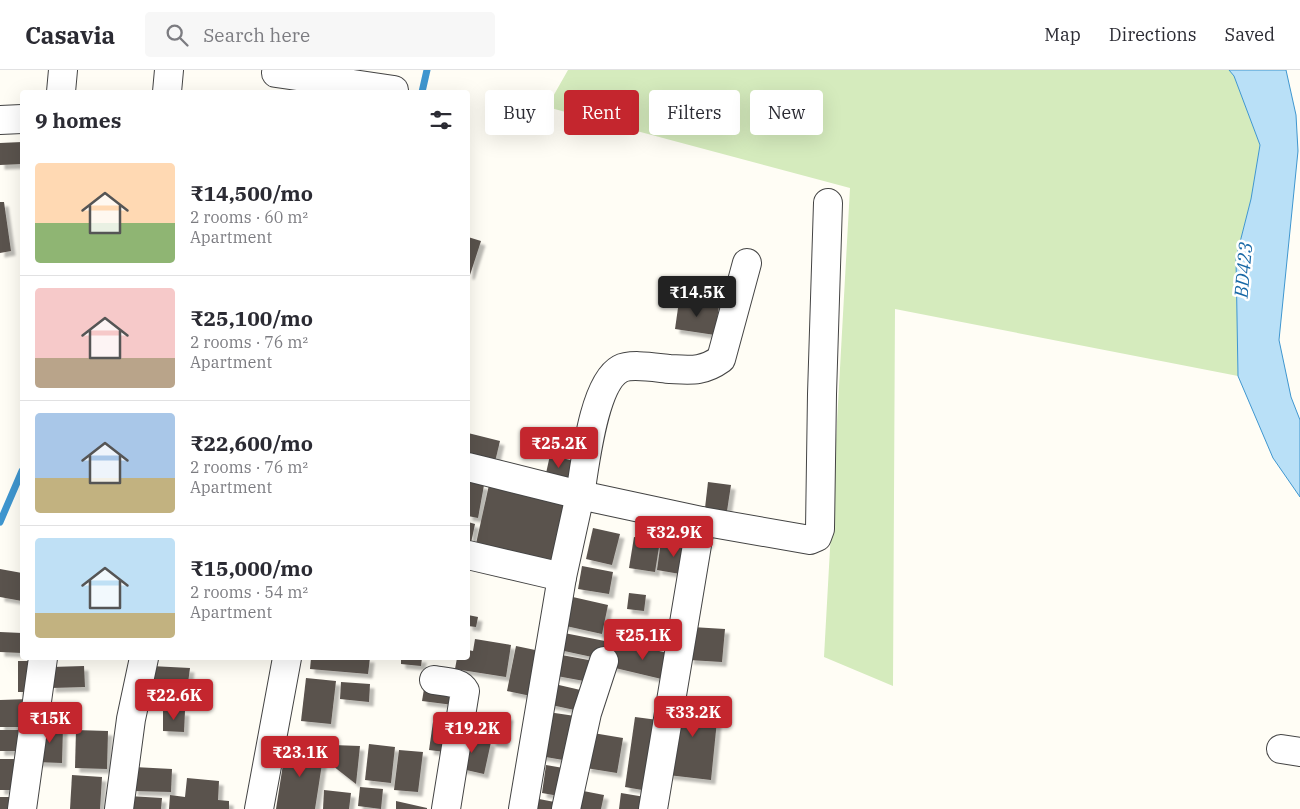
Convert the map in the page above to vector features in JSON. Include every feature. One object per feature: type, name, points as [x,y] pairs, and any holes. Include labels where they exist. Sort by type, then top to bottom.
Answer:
[{"type":"street","points":[[61,90],[64,70]]},
{"type":"street","points":[[167,90],[169,70]]},
{"type":"street","points":[[275,78],[394,90]]},
{"type":"street","points":[[0,120],[20,119]]},
{"type":"street","points":[[470,468],[580,495],[701,521],[810,540],[817,537],[820,529],[828,203]]},
{"type":"street","points":[[523,809],[562,578],[580,495],[596,406],[608,381],[620,369],[634,366],[698,370],[713,365],[721,359],[747,263]]},
{"type":"street","points":[[653,809],[701,521]]},
{"type":"street","points":[[470,555],[562,578]]},
{"type":"street","points":[[22,809],[43,660]]},
{"type":"street","points":[[119,809],[131,719],[144,660]]},
{"type":"street","points":[[259,809],[288,660]]},
{"type":"street","points":[[566,809],[587,713],[604,661]]},
{"type":"street","points":[[434,680],[459,684],[465,690],[446,809]]},
{"type":"green space","points":[[568,70],[1229,70],[1234,76],[1260,145],[1251,199],[1236,258],[1238,376],[895,309],[893,686],[824,657],[850,188],[652,135],[740,135],[740,90],[649,90],[649,134],[639,132],[639,90],[564,90],[564,112],[554,109],[554,95]]},
{"type":"water","name":"BD423","points":[[1229,70],[1286,70],[1296,115],[1298,151],[1279,340],[1291,397],[1300,420],[1300,497],[1273,458],[1238,376],[1236,258],[1251,199],[1260,145],[1234,76]]},
{"type":"building","points":[[20,142],[20,164],[0,165],[0,143]]},
{"type":"building","points":[[0,202],[4,202],[11,251],[0,253]]},
{"type":"building","points":[[470,238],[481,241],[470,275]]},
{"type":"building","points":[[679,301],[719,306],[715,335],[675,329]]},
{"type":"building","points":[[470,434],[500,441],[493,470],[470,464]]},
{"type":"building","points":[[550,455],[574,461],[569,483],[545,478]]},
{"type":"building","points":[[470,482],[484,485],[478,518],[470,516]]},
{"type":"building","points":[[708,482],[731,485],[727,511],[705,508]]},
{"type":"building","points":[[489,485],[573,503],[558,571],[474,553]]},
{"type":"building","points":[[470,523],[475,524],[470,548]]},
{"type":"building","points":[[593,528],[620,534],[612,565],[586,559]]},
{"type":"building","points":[[634,537],[660,541],[655,572],[629,568]]},
{"type":"building","points":[[661,541],[691,545],[686,575],[657,570]]},
{"type":"building","points":[[582,566],[613,572],[609,594],[578,589]]},
{"type":"building","points":[[0,569],[20,573],[20,601],[0,597]]},
{"type":"building","points":[[629,593],[646,595],[644,611],[627,609]]},
{"type":"building","points":[[564,595],[608,605],[602,634],[557,624]]},
{"type":"building","points":[[470,615],[478,617],[476,627],[470,626]]},
{"type":"building","points":[[692,627],[725,629],[722,662],[689,660]]},
{"type":"building","points":[[0,632],[20,633],[20,653],[0,652]]},
{"type":"building","points":[[559,632],[610,642],[606,660],[555,649]]},
{"type":"building","points":[[475,639],[511,645],[506,677],[455,669],[457,660],[470,660],[470,650],[473,651]]},
{"type":"building","points":[[617,641],[676,655],[670,681],[611,667]]},
{"type":"building","points":[[516,646],[540,651],[531,696],[507,691]]},
{"type":"building","points":[[551,653],[599,662],[595,683],[546,674]]},
{"type":"building","points":[[311,660],[370,660],[368,674],[310,669]]},
{"type":"building","points":[[401,660],[422,660],[421,666],[401,664]]},
{"type":"building","points":[[18,661],[36,661],[36,692],[18,692]]},
{"type":"building","points":[[84,666],[85,687],[51,688],[51,667]]},
{"type":"building","points":[[151,666],[190,668],[185,705],[147,700]]},
{"type":"building","points":[[306,678],[336,681],[331,724],[301,721]]},
{"type":"building","points":[[341,682],[370,684],[369,702],[340,699]]},
{"type":"building","points":[[546,682],[589,692],[584,712],[542,703]]},
{"type":"building","points":[[425,683],[463,688],[461,706],[422,701]]},
{"type":"building","points":[[675,697],[719,701],[711,780],[668,775]]},
{"type":"building","points":[[30,699],[30,727],[0,727],[0,700]]},
{"type":"building","points":[[163,710],[185,711],[184,732],[163,731]]},
{"type":"building","points":[[541,711],[582,717],[575,762],[534,755]]},
{"type":"building","points":[[496,714],[509,716],[504,744],[491,742],[492,738],[475,735],[478,715],[496,718]]},
{"type":"building","points":[[635,717],[658,720],[648,791],[625,787]]},
{"type":"building","points":[[433,722],[456,725],[453,753],[429,750]]},
{"type":"building","points":[[38,725],[63,727],[62,763],[36,762]]},
{"type":"building","points":[[0,730],[18,730],[17,751],[0,751]]},
{"type":"building","points":[[76,730],[108,731],[107,769],[75,768]]},
{"type":"building","points":[[593,733],[623,738],[617,773],[586,768]]},
{"type":"building","points":[[460,735],[491,742],[484,774],[453,767]]},
{"type":"building","points":[[369,744],[395,747],[391,783],[365,780]]},
{"type":"building","points":[[286,745],[324,751],[315,809],[276,809]]},
{"type":"building","points":[[333,745],[360,746],[356,784],[333,766]]},
{"type":"building","points":[[399,750],[423,752],[418,792],[394,790]]},
{"type":"building","points":[[0,759],[14,759],[13,790],[0,790]]},
{"type":"building","points":[[546,765],[569,769],[565,797],[542,793]]},
{"type":"building","points":[[134,767],[172,769],[171,792],[133,791]]},
{"type":"building","points":[[72,775],[102,777],[100,809],[70,809]]},
{"type":"building","points":[[187,778],[219,781],[218,800],[229,801],[229,809],[169,809],[170,795],[185,797]]},
{"type":"building","points":[[360,787],[383,789],[381,809],[358,806]]},
{"type":"building","points":[[573,789],[604,795],[601,809],[569,809]]},
{"type":"building","points":[[324,790],[351,793],[349,809],[323,809]]},
{"type":"building","points":[[621,793],[651,798],[649,809],[619,809]]},
{"type":"building","points":[[129,796],[162,798],[161,809],[128,809]]},
{"type":"building","points":[[0,797],[9,797],[9,809],[0,809]]},
{"type":"building","points":[[539,799],[565,804],[564,809],[537,809]]},
{"type":"building","points":[[396,801],[427,808],[427,809],[396,809]]},
{"type":"waterway","points":[[422,90],[427,70]]},
{"type":"waterway","points":[[0,522],[20,476]]}]
